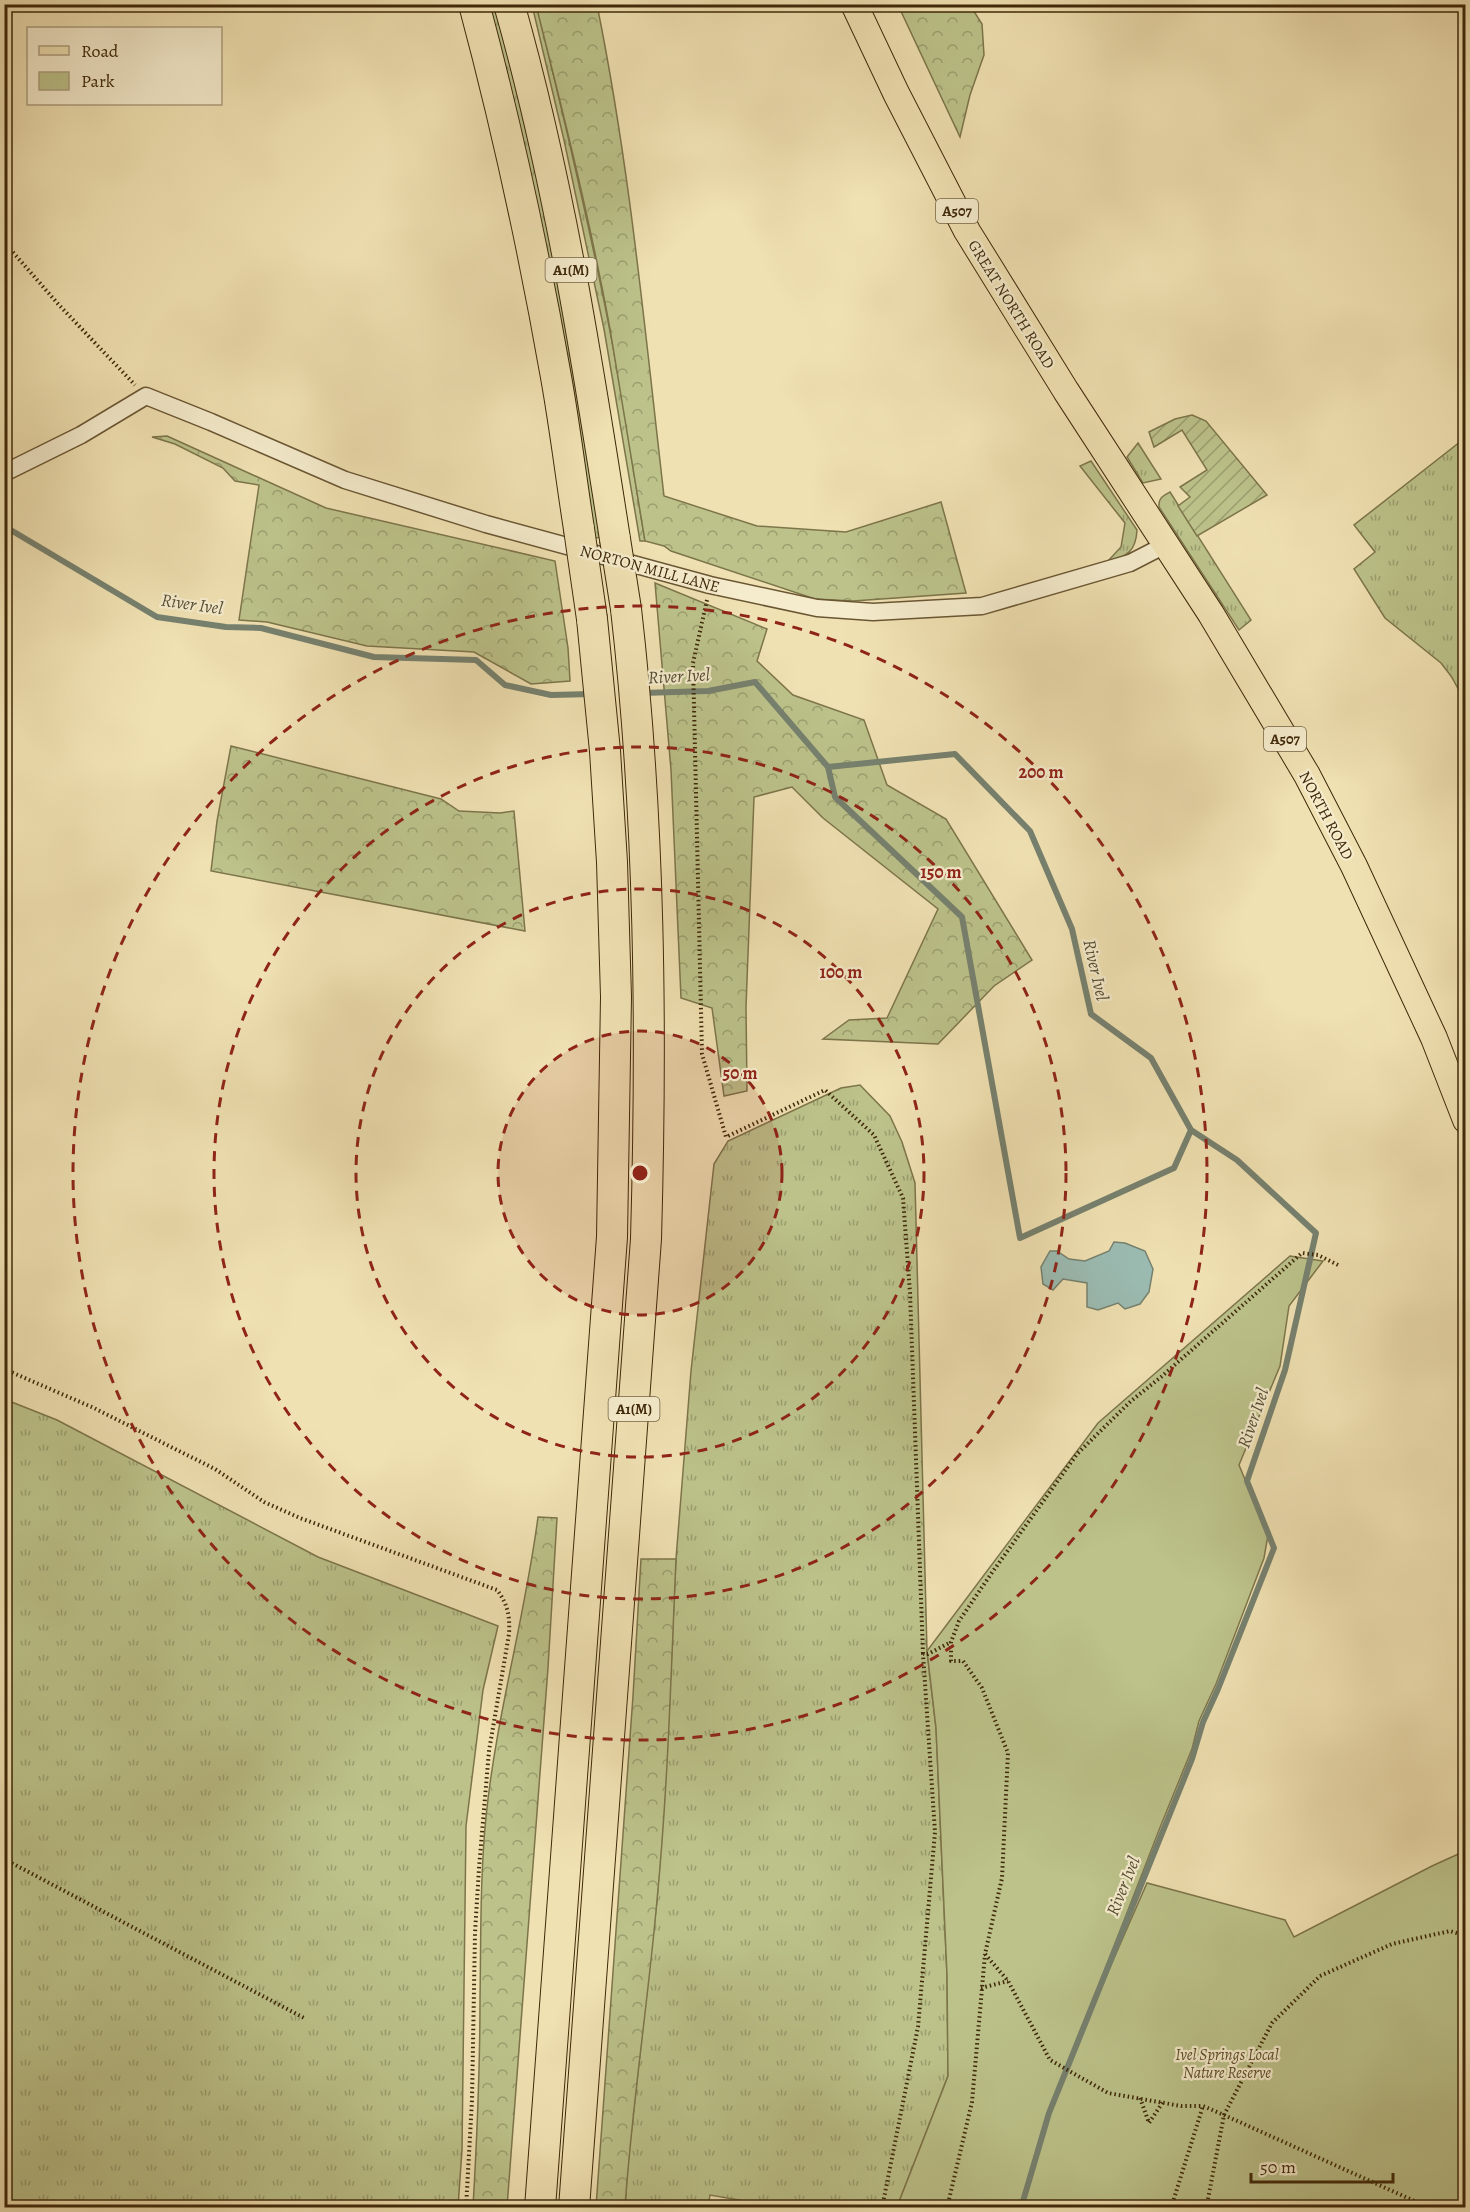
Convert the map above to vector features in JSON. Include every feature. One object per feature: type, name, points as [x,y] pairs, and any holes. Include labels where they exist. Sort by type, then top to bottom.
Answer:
[{"type":"highway","name":"A1(M)","points":[[474,4],[506,132],[556,377],[592,619],[605,751],[614,918],[616,1008],[612,1237],[540,2208]]},
{"type":"highway","name":"A1(M)","points":[[509,4],[545,143],[569,257],[615,539],[626,609],[639,736],[646,866],[650,1090],[646,1228],[638,1362],[574,2208]]},
{"type":"main road","name":"GREAT NORTH ROAD","points":[[854,4],[896,93],[967,231],[1077,408]]},
{"type":"main road","name":"NORTH ROAD","points":[[1077,408],[1167,544],[1307,775],[1354,866],[1434,1038],[1466,1120]]},
{"type":"street","points":[[4,473],[81,435],[146,396]]},
{"type":"street","name":"NORTON MILL LANE","points":[[146,396],[345,480],[486,524],[710,585],[817,608],[873,612],[982,606],[1130,563],[1167,544]]},
{"type":"path","points":[[4,242],[59,305],[146,396]]},
{"type":"path","points":[[710,585],[693,663],[702,1054],[726,1137],[825,1090],[874,1135],[903,1198],[910,1293],[923,1653],[935,1833],[918,2027],[882,2208]]},
{"type":"path","points":[[947,2208],[972,2102],[985,1954],[1002,1878],[1008,1753],[982,1688],[963,1661],[951,1661],[951,1642],[959,1621],[1077,1454],[1131,1401],[1302,1253],[1318,1256],[1338,1265]]},
{"type":"path","points":[[4,1369],[94,1408],[190,1456],[264,1502],[300,1518],[497,1590],[504,1600],[510,1618],[509,1634],[489,1751],[478,1868],[472,2100],[466,2208]]},
{"type":"path","points":[[923,1653],[928,1653],[951,1642]]},
{"type":"path","points":[[4,1859],[306,2019]]},
{"type":"path","points":[[1208,2208],[1224,2115],[1272,2023],[1320,1976],[1392,1944],[1450,1931],[1466,1936]]},
{"type":"path","points":[[985,1954],[1008,1982],[1050,2060],[1054,2063],[1108,2093],[1181,2106],[1203,2106],[1430,2208]]},
{"type":"path","points":[[981,1988],[1008,1982]]},
{"type":"path","points":[[1140,2098],[1149,2123],[1163,2102]]},
{"type":"path","points":[[1171,2208],[1203,2106]]},
{"type":"green space","points":[[486,5],[496,5],[557,260],[603,537],[595,538]]},
{"type":"green space","points":[[532,5],[537,7],[593,246],[614,353],[645,541],[640,541],[604,329],[564,140]]},
{"type":"green space","points":[[536,5],[597,5],[628,188],[664,496],[757,526],[846,532],[941,502],[966,593],[853,601],[815,599],[645,541],[594,247]]},
{"type":"green space","points":[[898,5],[970,5],[982,24],[984,55],[970,95],[960,137]]},
{"type":"green space","points":[[1192,415],[1206,421],[1267,495],[1197,536],[1178,506],[1190,497],[1180,487],[1207,470],[1182,430],[1154,447],[1149,432],[1175,419]]},
{"type":"green space","points":[[167,436],[326,508],[555,561],[568,648],[570,681],[531,684],[474,652],[367,646],[267,622],[239,620],[259,485],[235,481],[223,468],[175,444],[152,437]]},
{"type":"green space","points":[[1465,438],[1465,701],[1441,663],[1385,618],[1354,569],[1375,552],[1354,525]]},
{"type":"green space","points":[[1138,443],[1161,479],[1143,483],[1127,457]]},
{"type":"green space","points":[[1091,461],[1137,530],[1135,543],[1129,552],[1108,561],[1121,547],[1125,523],[1080,466]]},
{"type":"green space","points":[[1170,492],[1251,620],[1239,630],[1159,507],[1160,499]]},
{"type":"green space","points":[[655,583],[767,629],[757,661],[793,695],[864,720],[887,785],[946,819],[1032,960],[994,986],[938,1044],[823,1039],[849,1020],[887,1018],[938,909],[823,818],[792,787],[754,797],[746,1007],[747,1091],[724,1096],[712,1008],[681,998],[671,770]]},
{"type":"green space","points":[[231,746],[441,799],[459,811],[500,813],[514,811],[525,931],[211,871],[217,821]]},
{"type":"green space","points":[[860,1085],[890,1116],[902,1142],[915,1183],[927,1651],[936,1728],[947,1975],[948,2076],[897,2207],[780,2207],[710,2195],[708,2207],[625,2208],[628,2161],[657,1900],[665,1790],[676,1559],[691,1371],[714,1164],[728,1141],[841,1088]]},
{"type":"green space","name":"Ivel Springs Local Nature Reserve","points":[[1290,1256],[1323,1261],[1289,1306],[1280,1366],[1239,1465],[1268,1535],[1264,1558],[1216,1684],[1199,1721],[1192,1749],[1075,2047],[1147,1883],[1285,1920],[1294,1937],[1465,1851],[1465,2207],[897,2207],[948,2076],[947,1975],[936,1728],[927,1651],[1098,1423]]},
{"type":"green space","points":[[4,1399],[57,1420],[318,1557],[498,1626],[483,1690],[466,1826],[462,2150],[458,2207],[5,2207]]},
{"type":"green space","points":[[538,1517],[557,1518],[548,1668],[507,2207],[473,2207],[486,1817],[497,1742]]},
{"type":"green space","points":[[641,1559],[676,1559],[664,1815],[625,2207],[596,2207],[633,1696]]},
{"type":"water","points":[[1114,1242],[1125,1243],[1145,1251],[1153,1269],[1149,1292],[1140,1304],[1125,1309],[1118,1303],[1098,1310],[1087,1307],[1087,1283],[1063,1279],[1053,1290],[1043,1284],[1041,1267],[1050,1251],[1057,1251],[1069,1259],[1085,1261],[1109,1251]]},
{"type":"waterway","name":"River Ivel","points":[[4,526],[157,617],[226,627],[261,628],[374,657],[476,660],[505,685],[551,695],[593,694]]},
{"type":"waterway","name":"River Ivel","points":[[642,693],[708,691],[755,682],[828,767],[955,754],[1030,831],[1072,929],[1091,1014],[1151,1058],[1191,1130],[1237,1160],[1316,1233],[1285,1370],[1247,1481],[1274,1548],[1203,1722],[1192,1759],[1049,2113],[1021,2208]]},
{"type":"waterway","points":[[828,767],[835,797],[962,917],[1020,1238],[1174,1168],[1191,1130]]}]
